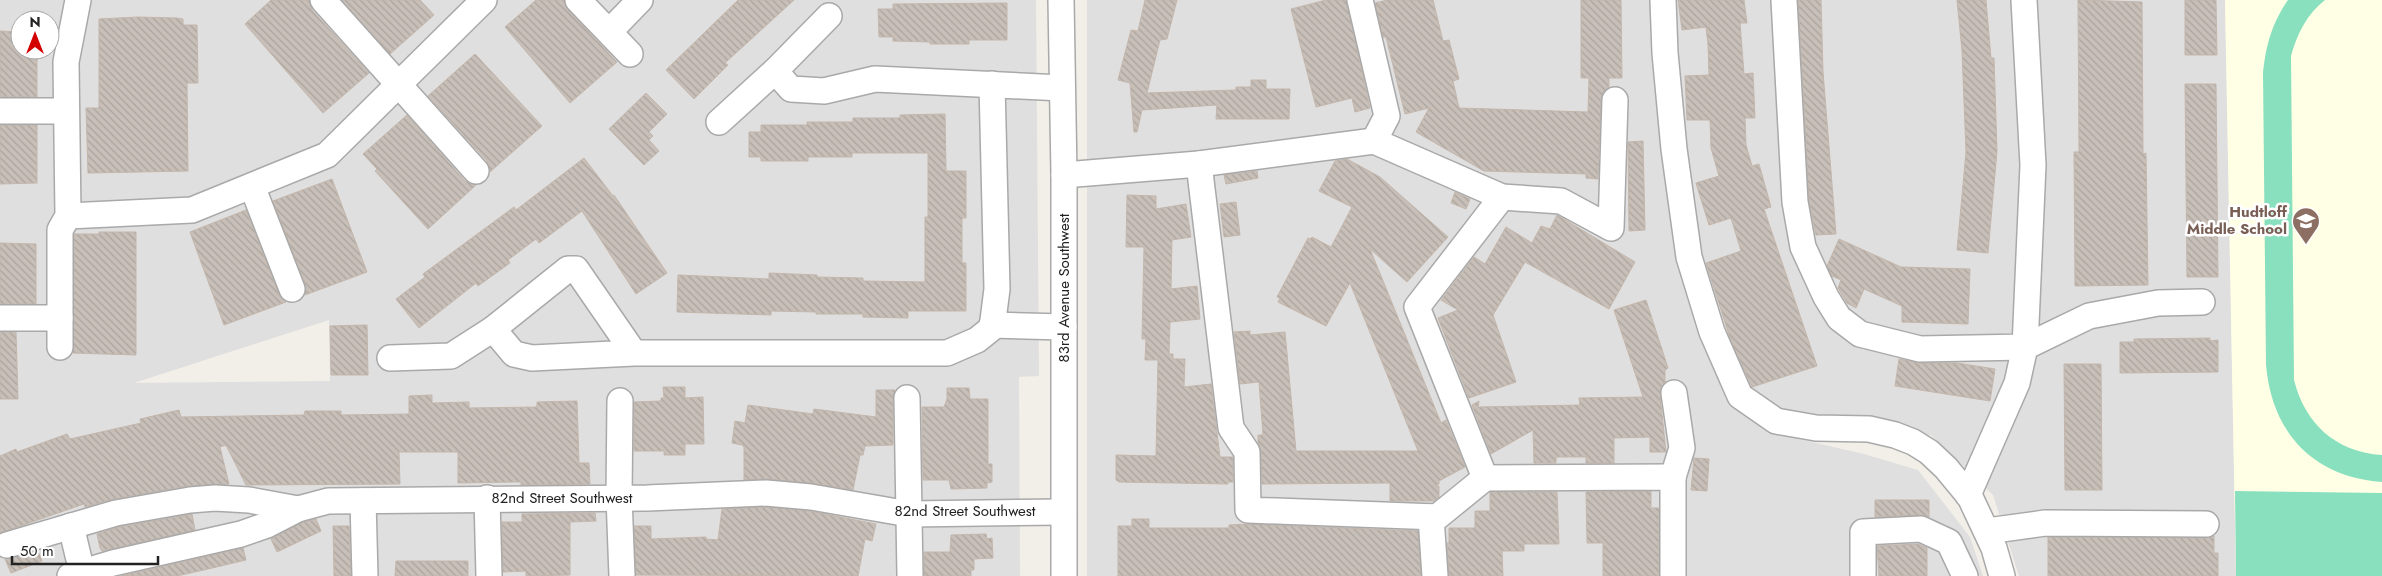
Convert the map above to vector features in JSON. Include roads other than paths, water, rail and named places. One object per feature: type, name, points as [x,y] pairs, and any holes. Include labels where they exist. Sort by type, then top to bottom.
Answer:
[{"type":"street","points":[[60,347],[60,230],[68,216],[66,62],[78,0]]},
{"type":"street","points":[[323,0],[400,83],[476,171]]},
{"type":"street","points":[[68,216],[192,210],[327,155],[484,0]]},
{"type":"street","points":[[578,0],[630,54]]},
{"type":"street","points":[[609,32],[640,0]]},
{"type":"street","name":"83rd Avenue Southwest","points":[[1060,0],[1064,175],[1064,576]]},
{"type":"street","points":[[1360,0],[1387,116],[1374,142]]},
{"type":"street","points":[[1663,0],[1665,53],[1674,149],[1690,257],[1712,332],[1740,396],[1776,421],[1816,428],[1869,429],[1895,435],[1913,442],[1928,452],[1946,468],[1968,495],[1986,531],[2002,576]]},
{"type":"street","points":[[1784,0],[1795,202],[1803,247],[1826,297],[1839,318],[1860,334],[1920,349],[2025,347],[2089,316],[2158,303],[2202,302]]},
{"type":"street","points":[[1968,495],[2017,383],[2025,347],[2033,165],[2024,0]]},
{"type":"street","points":[[719,122],[775,71],[829,16]]},
{"type":"street","points":[[775,71],[791,89],[824,91],[874,79],[1062,88]]},
{"type":"street","points":[[492,329],[514,354],[532,358],[634,354],[947,353],[977,340],[992,328],[997,290],[992,84]]},
{"type":"street","points":[[1064,175],[1199,164],[1374,142],[1502,197],[1561,200],[1611,228],[1615,100]]},
{"type":"street","points":[[0,111],[66,111]]},
{"type":"street","points":[[1199,164],[1231,428],[1247,452],[1248,510],[1437,517],[1485,478],[1673,477]]},
{"type":"street","points":[[252,186],[292,290]]},
{"type":"street","points":[[1485,478],[1417,307],[1502,197]]},
{"type":"street","points":[[390,358],[451,356],[492,329],[568,269],[576,269],[634,354]]},
{"type":"street","points":[[0,318],[60,318]]},
{"type":"street","points":[[992,325],[1064,327]]},
{"type":"street","points":[[1673,576],[1673,477],[1682,448],[1674,393]]},
{"type":"street","points":[[907,398],[910,576]]},
{"type":"street","points":[[620,402],[619,497],[622,576]]},
{"type":"street","name":"82nd Street Southwest","points":[[76,574],[241,534],[298,509],[328,501],[766,493],[811,497],[909,514],[1063,512]]},
{"type":"street","points":[[7,545],[116,513],[190,500],[215,498],[249,500],[298,509]]},
{"type":"street","points":[[486,498],[489,576]]},
{"type":"street","points":[[363,500],[365,576]]},
{"type":"street","points":[[1430,517],[1435,576]]},
{"type":"street","points":[[1986,531],[2045,523],[2206,524]]},
{"type":"street","points":[[71,526],[76,574]]},
{"type":"street","points":[[1863,576],[1863,532],[1921,529],[1949,542],[1965,576]]},
{"type":"place","name":"Hudtloff Middle School","points":[[2306,245]]}]
